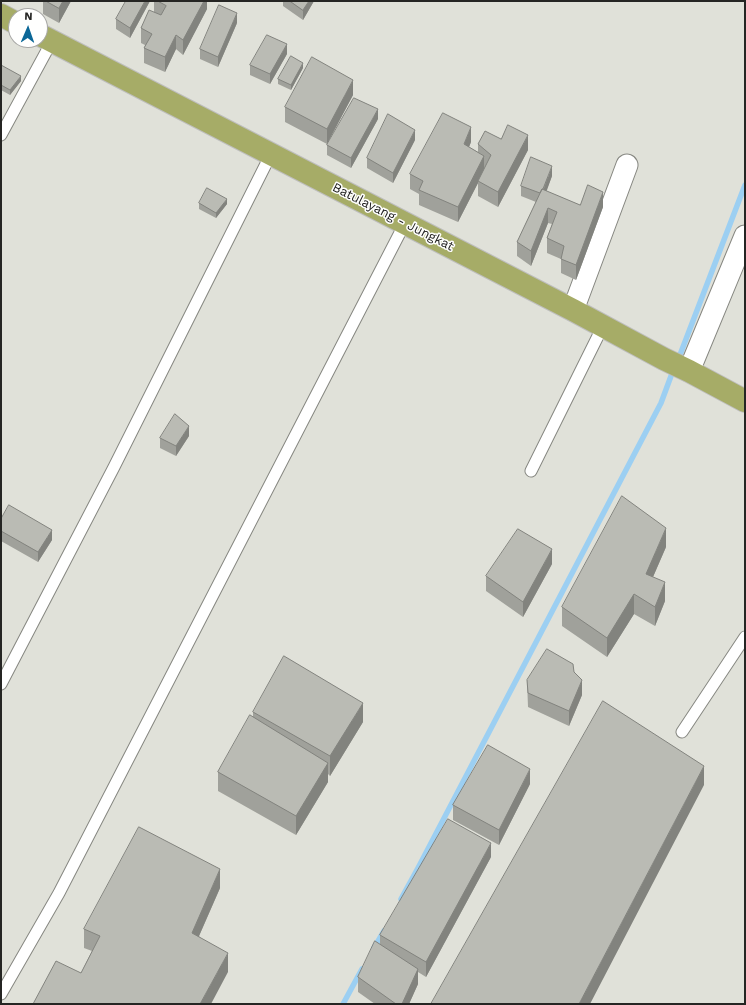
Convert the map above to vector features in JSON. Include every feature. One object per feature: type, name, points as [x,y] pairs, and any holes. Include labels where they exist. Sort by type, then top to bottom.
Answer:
[{"type":"highway","name":"Batulayang - Jungkat","points":[[48,39],[573,310],[745,402]]},
{"type":"street","points":[[573,310],[628,165]]},
{"type":"street","points":[[678,366],[745,236]]},
{"type":"lane","points":[[1,135],[41,48]]},
{"type":"lane","points":[[1,684],[114,467],[271,154]]},
{"type":"lane","points":[[1,994],[59,893],[405,223]]},
{"type":"lane","points":[[531,471],[603,326]]},
{"type":"lane","points":[[682,732],[745,637]]},
{"type":"building","points":[[46,1],[63,1],[59,8]]},
{"type":"building","points":[[126,1],[145,1],[130,28],[116,19]]},
{"type":"building","points":[[158,1],[204,1],[183,40],[176,35],[165,57],[144,48],[152,34],[141,28],[149,10],[161,15],[166,6]]},
{"type":"building","points":[[290,1],[309,1],[303,10]]},
{"type":"building","points":[[219,5],[237,13],[218,57],[200,49]]},
{"type":"building","points":[[267,35],[287,44],[270,74],[250,65]]},
{"type":"building","points":[[291,56],[303,63],[291,85],[278,79]]},
{"type":"building","points":[[312,57],[353,80],[327,129],[285,107]]},
{"type":"building","points":[[1,65],[21,76],[10,90],[1,85]]},
{"type":"building","points":[[354,98],[378,109],[351,158],[327,145]]},
{"type":"building","points":[[443,113],[471,127],[464,144],[484,156],[458,207],[419,190],[423,181],[410,174]]},
{"type":"building","points":[[388,114],[415,130],[393,173],[367,158]]},
{"type":"building","points":[[508,125],[528,135],[498,192],[478,181],[491,155],[478,144],[485,131],[501,139]]},
{"type":"building","points":[[531,157],[552,166],[540,193],[521,186]]},
{"type":"building","points":[[588,185],[603,192],[576,265],[561,259],[564,246],[547,238],[557,212],[548,208],[531,251],[517,242],[542,189],[580,205]]},
{"type":"building","points":[[207,188],[227,199],[216,213],[199,203]]},
{"type":"building","points":[[175,414],[189,426],[176,446],[160,438]]},
{"type":"building","points":[[622,496],[666,528],[646,574],[665,582],[655,607],[634,594],[607,638],[562,607]]},
{"type":"building","points":[[9,505],[52,530],[38,552],[1,531],[1,519]]},
{"type":"building","points":[[518,529],[552,549],[523,602],[486,576]]},
{"type":"building","points":[[547,649],[573,664],[574,672],[582,680],[569,711],[528,693],[527,680]]},
{"type":"building","points":[[284,656],[363,703],[330,756],[253,712]]},
{"type":"building","points":[[603,701],[704,766],[579,1004],[431,1004]]},
{"type":"building","points":[[250,715],[328,763],[296,816],[218,772]]},
{"type":"building","points":[[488,745],[530,769],[499,830],[453,805]]},
{"type":"building","points":[[448,819],[491,843],[426,962],[380,935]]},
{"type":"building","points":[[139,827],[220,869],[192,933],[228,953],[200,1004],[33,1004],[56,961],[81,973],[100,936],[84,929]]},
{"type":"building","points":[[375,941],[418,969],[402,1004],[396,1004],[358,977]]},
{"type":"waterway","points":[[678,360],[745,185]]},
{"type":"waterway","points":[[401,899],[661,403],[674,368]]},
{"type":"waterway","points":[[374,948],[384,931]]},
{"type":"waterway","points":[[343,1004],[362,969]]}]
